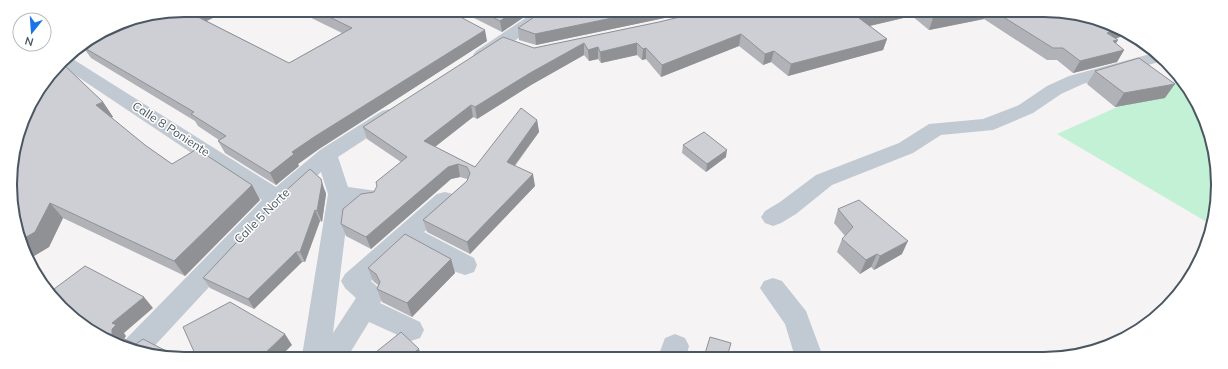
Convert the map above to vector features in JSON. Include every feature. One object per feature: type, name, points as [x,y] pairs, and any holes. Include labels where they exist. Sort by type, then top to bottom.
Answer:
[{"type":"street","points":[[464,66],[505,41],[539,17]]},
{"type":"street","points":[[772,217],[788,208],[824,180],[906,148],[936,129],[986,125],[1026,109],[1054,90],[1076,80],[1155,60]]},
{"type":"street","name":"Calle 8 Poniente","points":[[71,61],[277,199]]},
{"type":"street","name":"Calle 5 Norte","points":[[138,345],[277,199],[327,155],[405,104]]},
{"type":"street","points":[[317,352],[339,194],[327,155]]},
{"type":"street","points":[[336,352],[371,296],[354,281],[460,186]]},
{"type":"street","points":[[339,194],[369,197]]},
{"type":"street","points":[[407,234],[465,265]]},
{"type":"street","points":[[773,288],[797,319],[807,352]]},
{"type":"street","points":[[364,308],[411,330]]},
{"type":"green space","points":[[1175,81],[1183,91],[1194,110],[1208,152],[1211,174],[1211,195],[1207,222],[1057,134]]},
{"type":"building","points":[[174,17],[198,17],[289,63],[352,28],[329,17],[460,17],[485,30],[314,137],[292,152],[294,154],[270,173],[218,141],[226,136],[191,114],[194,112],[86,49],[100,40],[132,26],[152,20]]},
{"type":"building","points":[[492,17],[506,17],[500,21]]},
{"type":"building","points":[[534,17],[617,17],[535,34],[518,28]]},
{"type":"building","points":[[680,17],[864,17],[859,18],[887,39],[791,64],[774,51],[765,54],[741,34],[662,65],[646,48],[643,49],[637,43],[600,52],[598,47],[588,50],[584,43],[530,73],[475,107],[471,105],[424,141],[475,167],[521,108],[537,120],[507,162],[533,174],[467,242],[423,220],[467,181],[470,173],[467,167],[458,164],[448,167],[366,237],[341,224],[343,209],[361,194],[374,192],[377,186],[376,182],[407,157],[363,127],[503,37],[534,48]]},
{"type":"building","points":[[1003,17],[1054,17],[1087,23],[1112,32],[1107,33],[1118,40],[1113,41],[1124,50],[1080,61],[1063,48],[1053,48]]},
{"type":"building","points":[[1139,58],[1175,84],[1124,93],[1095,71]]},
{"type":"building","points":[[66,66],[103,102],[96,105],[145,145],[172,164],[197,149],[252,185],[174,261],[50,203],[35,232],[26,237],[20,217],[17,195],[17,174],[20,152],[34,110],[45,91]]},
{"type":"building","points":[[704,132],[727,150],[707,164],[683,145]]},
{"type":"building","points":[[310,169],[321,179],[322,183],[317,211],[315,210],[300,252],[296,252],[248,299],[203,278],[281,195]]},
{"type":"building","points":[[859,200],[908,241],[880,256],[877,254],[866,260],[842,239],[853,227],[838,209]]},
{"type":"building","points":[[405,234],[451,259],[407,303],[377,289],[380,282],[376,274],[368,268]]},
{"type":"building","points":[[85,266],[144,297],[112,323],[116,325],[112,329],[112,334],[136,344],[143,339],[167,351],[141,346],[110,335],[91,324],[74,310],[54,289]]},
{"type":"building","points":[[230,302],[285,334],[266,352],[194,352],[183,327]]},
{"type":"building","points":[[401,332],[419,349],[415,352],[376,352]]},
{"type":"building","points":[[710,337],[731,343],[728,352],[706,352]]}]
